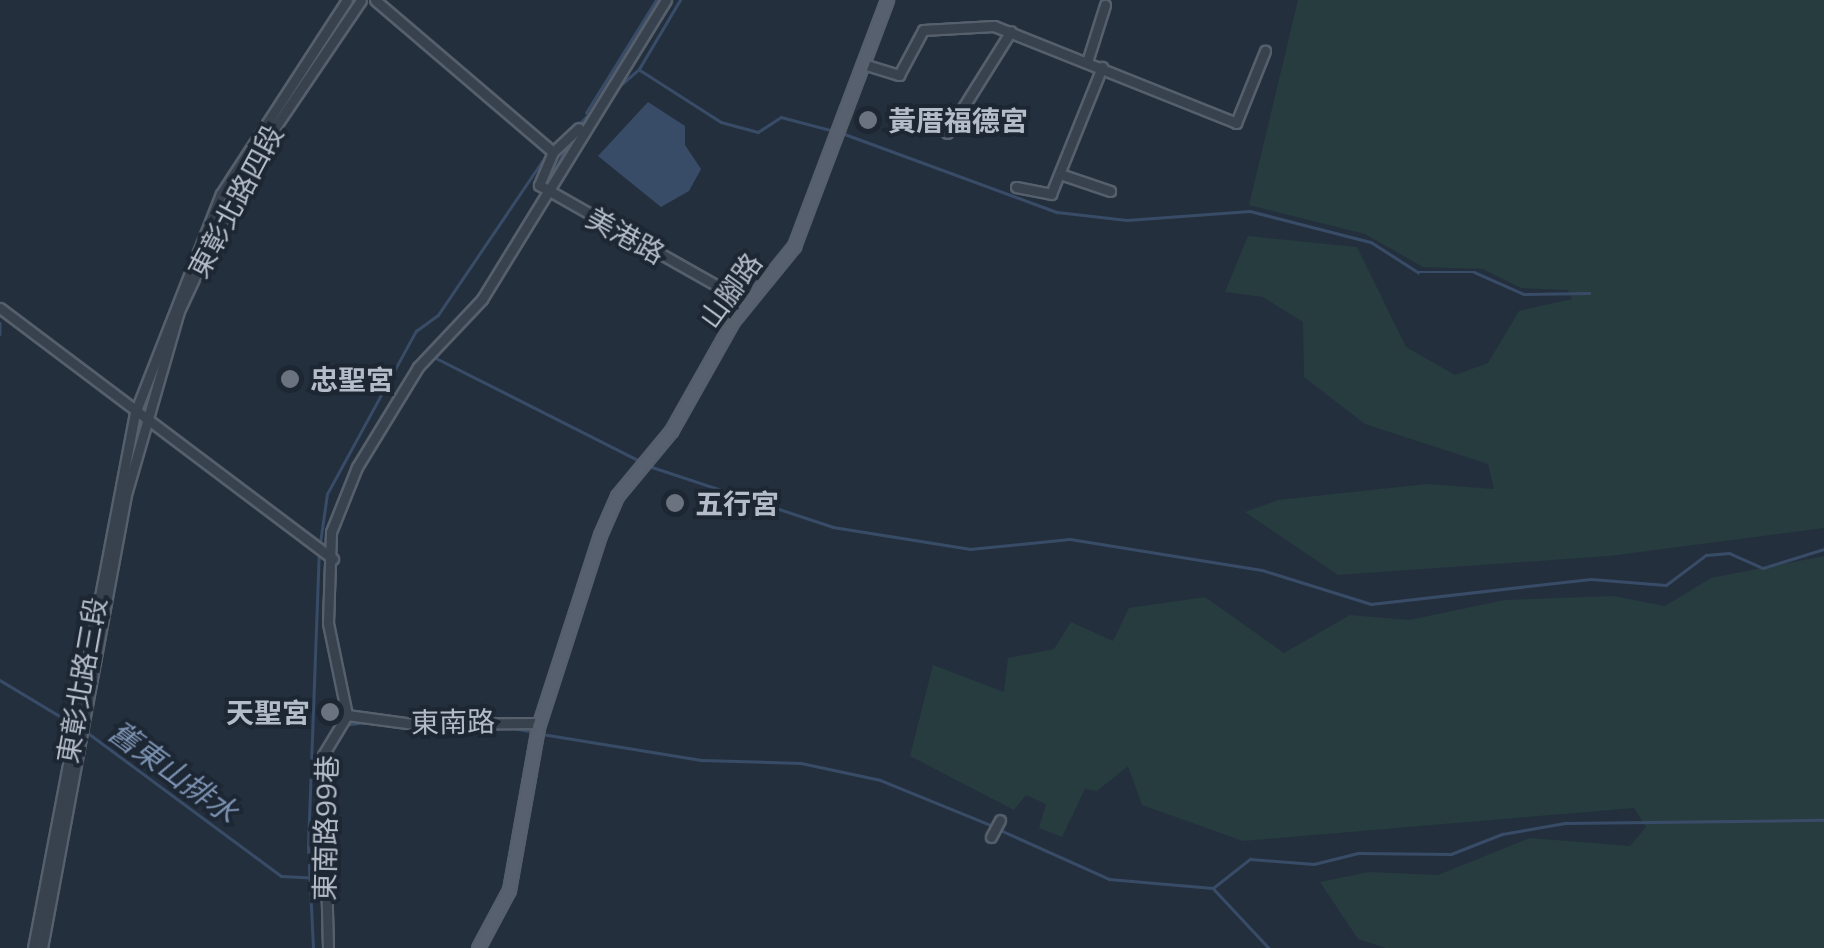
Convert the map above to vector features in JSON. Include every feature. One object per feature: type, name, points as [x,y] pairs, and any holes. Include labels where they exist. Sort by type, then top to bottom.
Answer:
[{"type":"main road","name":"山腳路","points":[[478,948],[509,890],[537,730],[600,535],[641,463],[670,431],[746,302],[794,246],[887,0]]},
{"type":"street","name":"東彰北路四段","points":[[135,413],[221,194],[347,0]]},
{"type":"street","name":"東彰北路四段","points":[[144,420],[185,297],[242,176],[361,0]]},
{"type":"street","points":[[375,0],[550,149]]},
{"type":"street","points":[[347,716],[328,623],[331,532],[357,466],[432,353],[482,299],[591,116],[666,0]]},
{"type":"street","points":[[1087,62],[1105,5]]},
{"type":"street","points":[[863,64],[899,75],[918,34],[936,24],[1011,31],[1236,123],[1265,51]]},
{"type":"street","points":[[947,133],[1011,31]]},
{"type":"street","points":[[1016,186],[1047,196],[1060,174],[1102,67]]},
{"type":"street","points":[[547,191],[539,185],[550,149],[591,116]]},
{"type":"street","points":[[1060,174],[1110,191]]},
{"type":"street","name":"美港路","points":[[547,191],[746,302]]},
{"type":"street","points":[[0,308],[144,420],[333,558]]},
{"type":"street","name":"東彰北路三段","points":[[33,948],[135,413]]},
{"type":"street","name":"東彰北路三段","points":[[42,948],[144,420]]},
{"type":"street","name":"東南路","points":[[347,716],[414,724],[537,730]]},
{"type":"street","name":"東南路99巷","points":[[328,948],[323,755],[347,716]]},
{"type":"street","points":[[991,837],[1000,820]]},
{"type":"green space","points":[[1298,0],[1824,0],[1824,528],[1609,556],[1338,575],[1245,512],[1278,500],[1427,484],[1494,489],[1488,464],[1365,424],[1304,377],[1303,322],[1263,297],[1225,292],[1248,236],[1357,247],[1406,347],[1455,375],[1488,363],[1519,311],[1572,299],[1568,290],[1521,288],[1483,269],[1423,267],[1365,234],[1249,205]]},
{"type":"green space","points":[[1824,556],[1824,948],[1386,948],[1358,939],[1320,882],[1369,872],[1438,875],[1530,838],[1630,846],[1646,827],[1634,808],[1243,841],[1142,805],[1128,766],[1097,791],[1085,789],[1062,837],[1039,828],[1046,804],[1026,795],[1014,810],[910,756],[933,665],[1004,692],[1008,658],[1054,649],[1071,622],[1113,641],[1129,608],[1205,597],[1284,653],[1350,615],[1409,620],[1505,600],[1613,596],[1665,606],[1711,578]]},
{"type":"water","points":[[648,102],[685,126],[685,145],[701,169],[689,191],[661,207],[598,156]]},
{"type":"waterway","points":[[586,113],[656,0]]},
{"type":"waterway","points":[[615,90],[639,69],[680,0]]},
{"type":"waterway","points":[[640,70],[721,122],[758,132],[781,117],[834,131]]},
{"type":"waterway","points":[[579,124],[594,109]]},
{"type":"waterway","points":[[555,145],[578,123]]},
{"type":"waterway","points":[[842,133],[1057,212],[1127,220],[1250,211],[1371,242],[1418,272],[1474,272],[1524,294],[1589,293]]},
{"type":"waterway","points":[[546,186],[568,144]]},
{"type":"waterway","points":[[320,543],[327,494],[416,331],[438,315],[549,151]]},
{"type":"waterway","points":[[475,300],[487,282]]},
{"type":"waterway","name":"舊東山排水","points":[[0,323],[0,334]]},
{"type":"waterway","points":[[434,357],[640,461]]},
{"type":"waterway","points":[[646,465],[833,527],[970,549],[1070,539],[1262,570],[1371,604],[1591,579],[1666,585],[1706,555],[1729,553],[1763,568],[1824,549]]},
{"type":"waterway","points":[[313,948],[308,847],[319,551]]},
{"type":"waterway","name":"舊東山排水","points":[[0,680],[73,724]]},
{"type":"waterway","points":[[344,725],[365,722]]},
{"type":"waterway","points":[[513,728],[535,732]]},
{"type":"waterway","name":"舊東山排水","points":[[84,730],[281,876],[321,878]]},
{"type":"waterway","points":[[542,734],[701,760],[801,763],[880,780],[991,825]]},
{"type":"waterway","points":[[328,785],[330,753]]},
{"type":"waterway","points":[[1213,888],[1250,859],[1314,864],[1358,853],[1451,854],[1502,834],[1566,823],[1824,820]]},
{"type":"waterway","points":[[998,829],[1109,879],[1213,888],[1269,948]]},
{"type":"waterway","points":[[332,933],[333,948]]},
{"type":"place","name":"黃厝福德宮","points":[[868,120]]},
{"type":"place","name":"忠聖宮","points":[[290,379]]},
{"type":"place","name":"五行宮","points":[[675,503]]},
{"type":"place","name":"天聖宮","points":[[330,712]]}]
